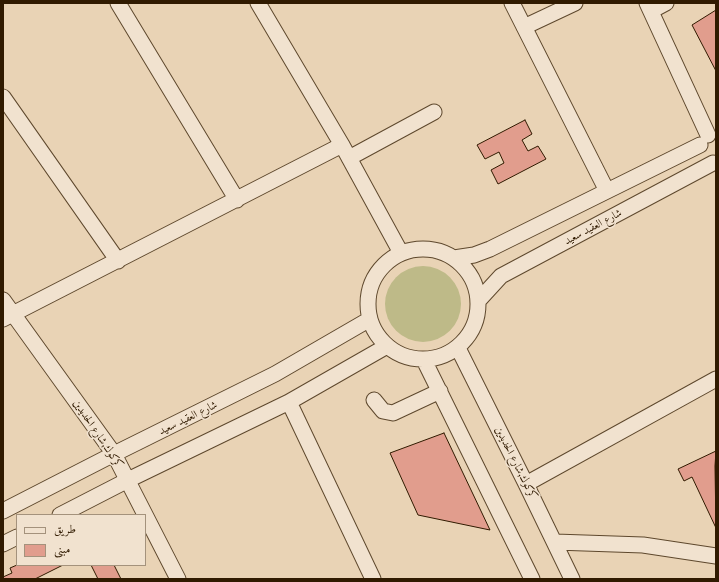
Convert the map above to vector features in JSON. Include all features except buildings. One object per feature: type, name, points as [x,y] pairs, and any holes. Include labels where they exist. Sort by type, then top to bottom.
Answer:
[{"type":"street","points":[[118,3],[237,200]]},
{"type":"street","points":[[258,3],[346,152],[401,253]]},
{"type":"street","points":[[512,3],[607,191]]},
{"type":"street","points":[[524,27],[574,3]]},
{"type":"street","points":[[666,3],[649,7],[708,138]]},
{"type":"street","points":[[3,97],[118,260]]},
{"type":"street","points":[[8,316],[237,200],[434,112]]},
{"type":"street","points":[[708,138],[700,150],[704,159],[715,163]]},
{"type":"street","points":[[454,258],[474,255],[490,249],[607,191],[708,138]]},
{"type":"street","name":"شارع العقيد سعيد","points":[[479,300],[501,276],[715,163]]},
{"type":"street","points":[[419,249],[437,250],[454,258],[468,270],[476,285],[479,300],[478,314],[474,327],[458,348],[442,356],[424,360],[411,359],[398,354],[387,346],[376,334],[370,320],[368,304],[370,288],[377,274],[387,262],[401,253],[419,249]]},
{"type":"street","name":"كركوك,شارع الحديدين","points":[[3,300],[8,316],[114,454],[145,514]]},
{"type":"street","name":"شارع العقيد سعيد","points":[[3,511],[275,374],[370,320]]},
{"type":"street","points":[[62,514],[128,480],[289,402],[387,346]]},
{"type":"street","name":"كركوك,شارع الحديدين","points":[[458,348],[572,579]]},
{"type":"street","points":[[424,360],[532,579]]},
{"type":"street","points":[[526,484],[716,379]]},
{"type":"street","points":[[374,400],[383,411],[393,414],[440,391]]},
{"type":"street","points":[[289,402],[373,579]]},
{"type":"street","name":"كركوك,شارع الحديدين","points":[[146,516],[178,579]]},
{"type":"street","points":[[3,544],[16,538]]},
{"type":"street","points":[[555,542],[643,545],[716,556]]},
{"type":"shaded area","points":[[423,266],[438,269],[450,277],[458,289],[461,304],[458,319],[450,331],[438,339],[423,342],[408,339],[396,331],[388,319],[385,304],[388,289],[396,277],[408,269]]}]
